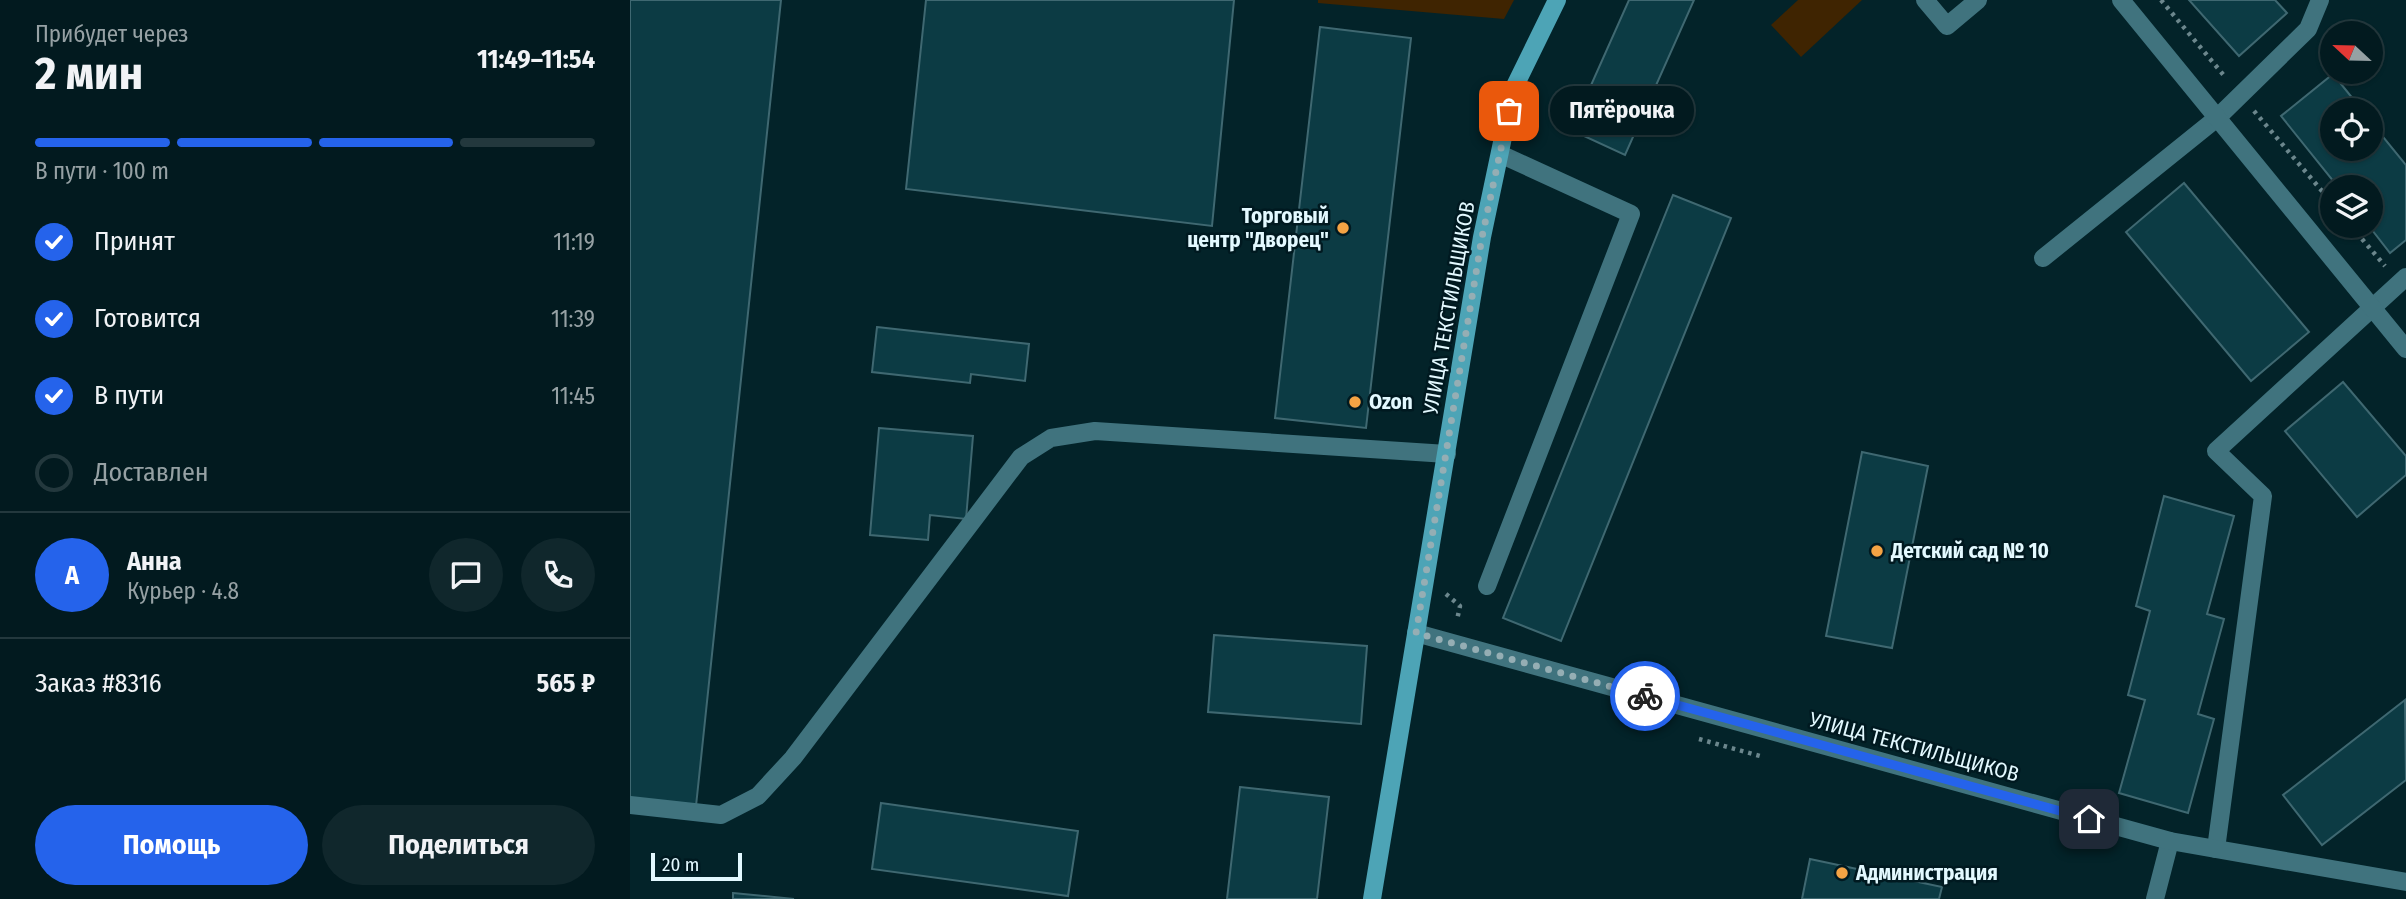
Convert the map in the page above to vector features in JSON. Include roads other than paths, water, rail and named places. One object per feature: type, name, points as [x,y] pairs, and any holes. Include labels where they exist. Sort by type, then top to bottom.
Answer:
[{"type":"street","name":"УЛИЦА ТЕКСТИЛЬЩИКОВ","points":[[1372,899],[1482,237],[1513,90],[1556,0]]},
{"type":"street","points":[[1925,0],[1947,26],[1978,0]]},
{"type":"street","points":[[2121,0],[2406,349]]},
{"type":"street","points":[[2043,258],[2217,118],[2308,29],[2320,0]]},
{"type":"street","points":[[1487,586],[1631,214],[1500,154]]},
{"type":"street","points":[[2216,849],[2263,496],[2217,451],[2403,280]]},
{"type":"street","points":[[630,805],[721,815],[758,796],[802,747],[1021,457],[1051,438],[1095,431],[1447,454]]},
{"type":"street","name":"УЛИЦА ТЕКСТИЛЬЩИКОВ","points":[[1416,633],[2170,841],[2406,882]]},
{"type":"street","points":[[2155,899],[2170,841]]},
{"type":"place","name":"Пятёрочка","points":[[1509,111]]},
{"type":"place","name":"Торговый центр \"Дворец\"","points":[[1343,228]]},
{"type":"place","name":"Ozon","points":[[1355,402]]},
{"type":"place","name":"Детский сад № 10","points":[[1877,551]]},
{"type":"place","name":"Администрация","points":[[1842,873]]}]
